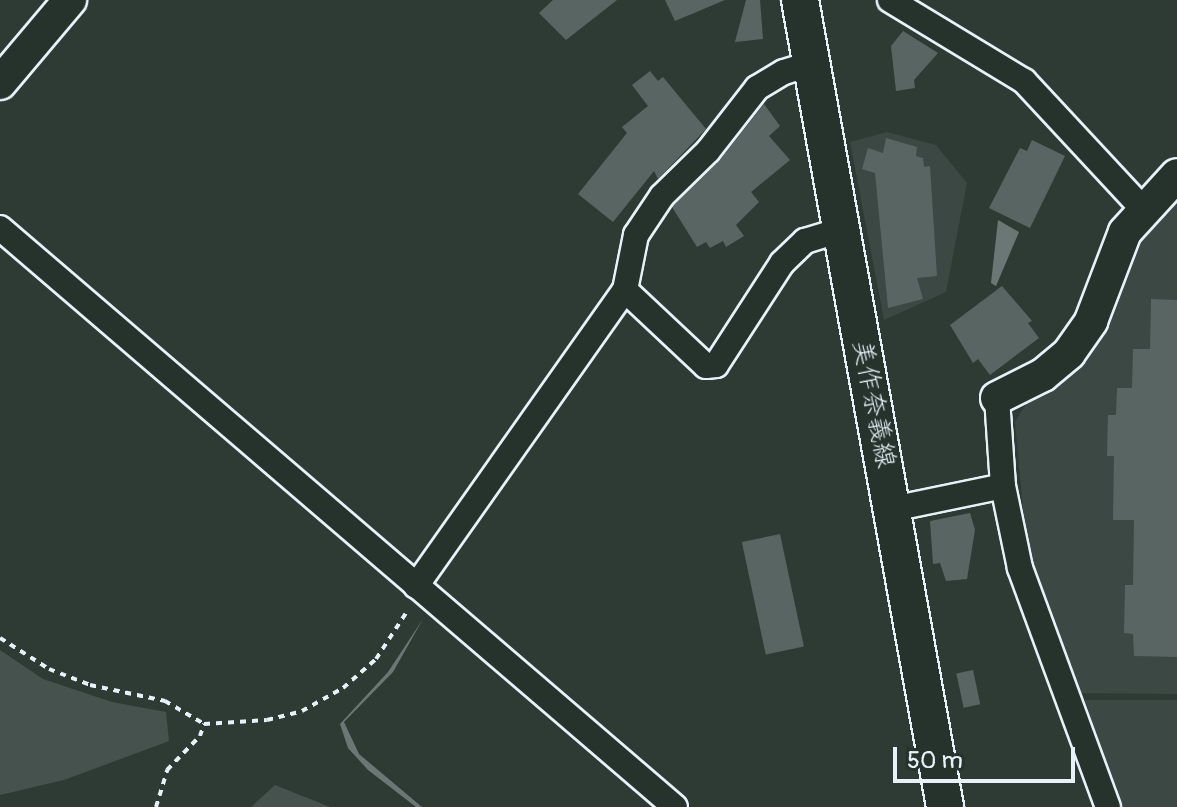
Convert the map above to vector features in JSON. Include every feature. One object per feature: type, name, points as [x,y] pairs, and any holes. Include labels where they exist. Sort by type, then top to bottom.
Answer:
[{"type":"main road","name":"美作奈義線","points":[[800,0],[945,807]]},
{"type":"street","points":[[0,83],[70,0]]},
{"type":"street","points":[[890,0],[1024,81],[1142,208]]},
{"type":"street","points":[[416,586],[625,290],[636,235],[662,196],[708,151],[757,88],[811,64]]},
{"type":"street","points":[[1108,807],[1020,568],[1003,486],[997,398],[1043,375],[1069,353],[1091,321],[1125,232],[1142,208],[1177,175]]},
{"type":"street","points":[[0,228],[675,807]]},
{"type":"street","points":[[625,290],[706,366],[716,365],[782,263],[805,241],[841,230]]},
{"type":"street","points":[[892,509],[1003,486]]},
{"type":"path","points":[[0,638],[49,669],[90,685],[165,701],[204,724],[267,720],[302,711],[343,688],[395,634],[416,586]]},
{"type":"path","points":[[156,807],[167,770],[200,736],[204,724]]},
{"type":"shaded area","points":[[887,132],[936,145],[967,183],[946,292],[884,320],[850,142]]},
{"type":"shaded area","points":[[1177,193],[1177,694],[1081,693],[1039,589],[1025,531],[1015,422],[1026,404],[1062,383],[1086,357],[1103,332],[1149,218]]},
{"type":"shaded area","points":[[998,220],[1019,232],[996,286],[991,283]]},
{"type":"shaded area","points":[[423,619],[393,672],[344,722],[359,754],[422,807],[416,807],[368,770],[348,748],[340,724],[388,672]]},
{"type":"shaded area","points":[[0,650],[43,679],[112,702],[166,712],[169,741],[64,780],[0,795]]},
{"type":"shaded area","points":[[1085,700],[1177,700],[1177,807],[1121,807]]},
{"type":"shaded area","points":[[275,785],[330,807],[251,807]]},
{"type":"building","points":[[553,0],[617,0],[566,40],[539,13]]},
{"type":"building","points":[[665,0],[725,0],[675,21]]},
{"type":"building","points":[[746,0],[760,0],[763,39],[735,42]]},
{"type":"building","points":[[903,31],[938,53],[914,80],[915,88],[896,91],[891,46]]},
{"type":"building","points":[[650,71],[658,81],[663,77],[706,129],[658,179],[654,171],[613,222],[578,194],[627,133],[622,127],[648,106],[632,85]]},
{"type":"building","points":[[764,104],[780,126],[769,136],[790,160],[751,192],[759,202],[736,225],[744,236],[726,247],[723,241],[710,248],[706,242],[697,247],[672,207],[720,160]]},
{"type":"building","points":[[886,138],[917,147],[916,156],[923,158],[924,167],[930,166],[937,276],[917,278],[923,299],[888,308],[875,173],[862,169],[868,148],[883,153]]},
{"type":"building","points":[[1032,140],[1065,156],[1030,228],[989,208],[1020,148],[1027,151]]},
{"type":"building","points":[[1002,286],[1032,321],[1028,323],[1039,338],[990,375],[978,359],[973,363],[950,325]]},
{"type":"building","points":[[1151,299],[1177,300],[1177,657],[1134,656],[1133,634],[1124,633],[1125,585],[1133,585],[1134,520],[1113,520],[1114,456],[1107,456],[1108,415],[1116,415],[1117,388],[1132,388],[1133,349],[1150,349]]},
{"type":"building","points":[[970,513],[975,530],[967,579],[946,581],[940,563],[933,564],[930,521]]},
{"type":"building","points":[[780,534],[804,646],[766,655],[742,542]]},
{"type":"building","points":[[973,670],[980,704],[964,708],[956,674]]}]
